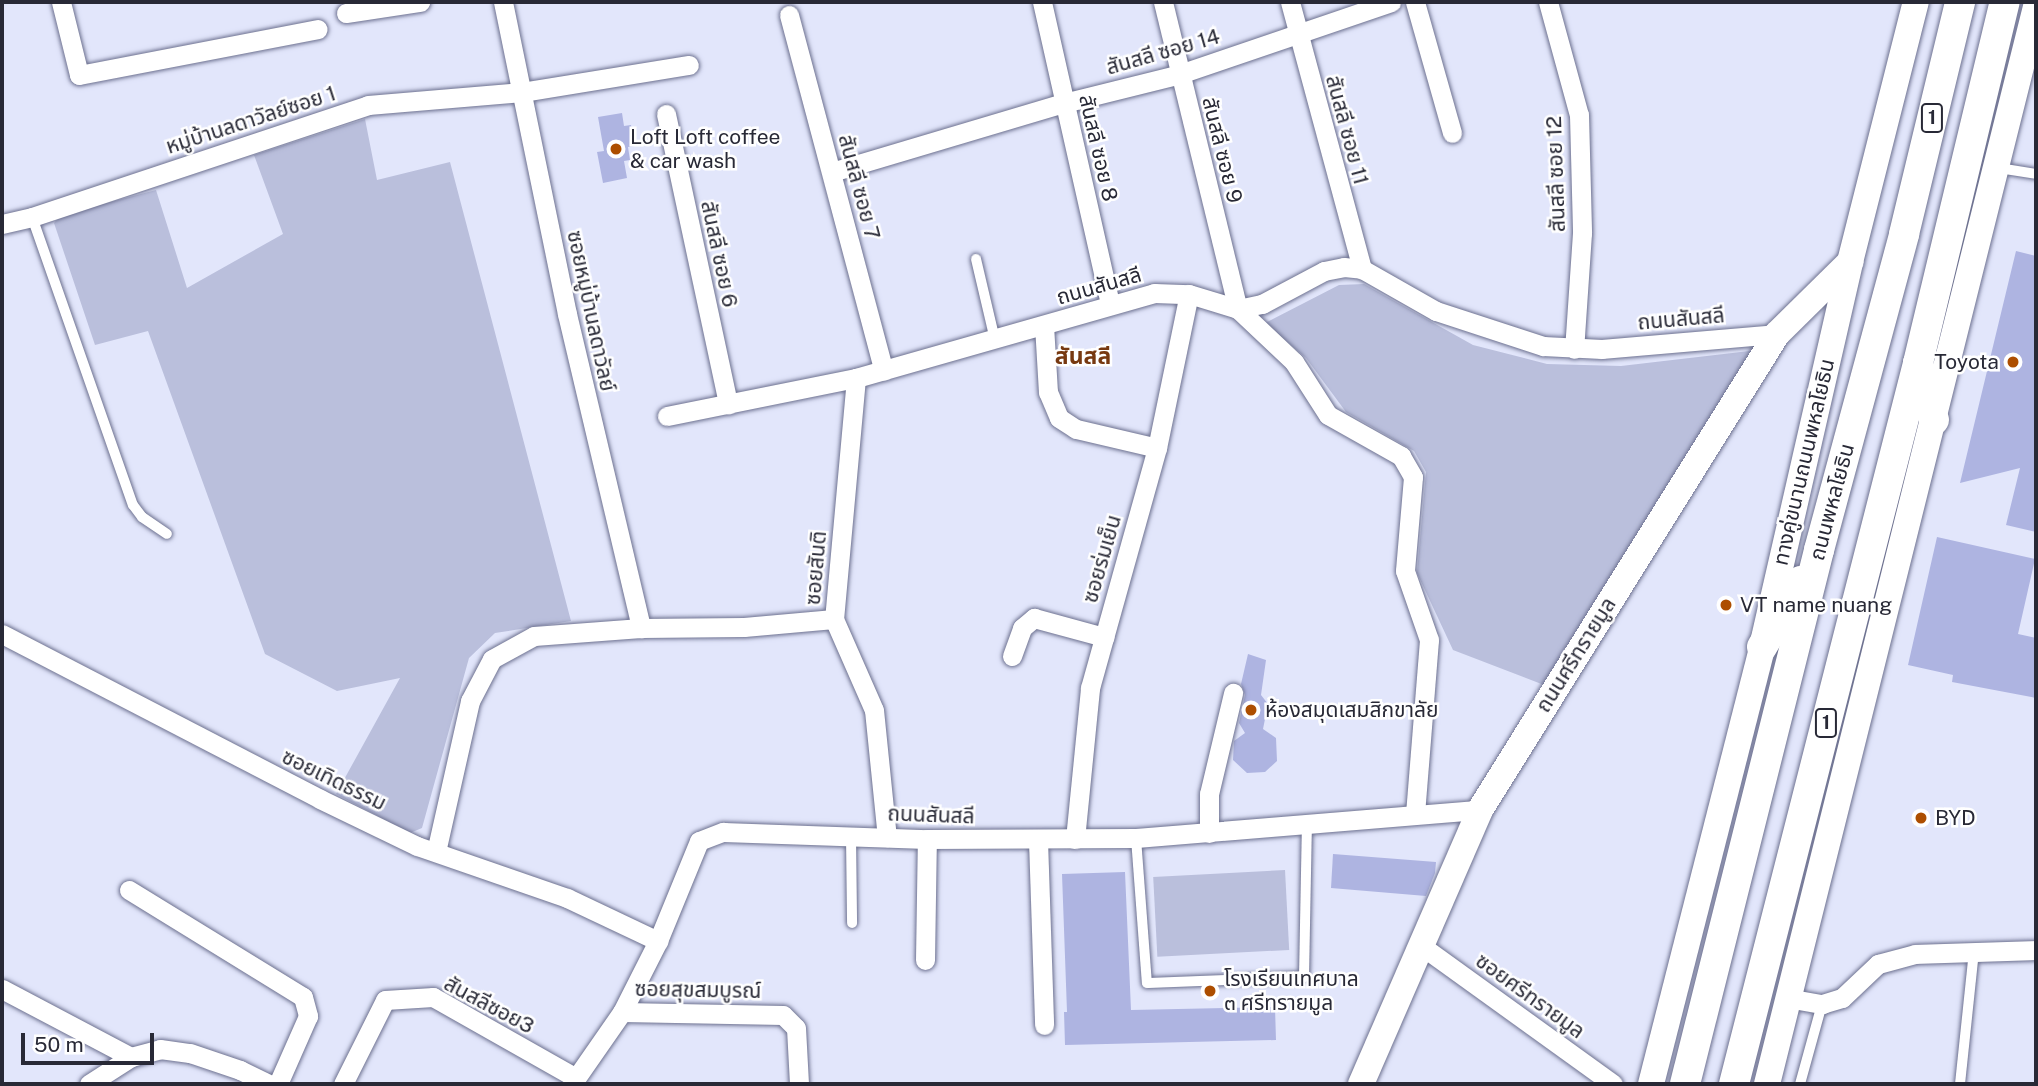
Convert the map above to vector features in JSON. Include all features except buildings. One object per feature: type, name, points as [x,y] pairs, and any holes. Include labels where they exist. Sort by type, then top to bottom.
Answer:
[{"type":"main road","name":"ทางคู่ขนานถนนพหลโยธิน","points":[[1651,1084],[1762,647],[1850,262],[1916,2]]},
{"type":"main road","name":"ถนนพหลโยธิน","points":[[1685,1084],[1819,550],[1904,234],[1960,2]]},
{"type":"main road","name":"1","points":[[1734,1084],[1918,363],[2006,2]]},
{"type":"main road","name":"1","points":[[1767,1084],[2036,7]]},
{"type":"main road","name":"ถนนศรีทรายมูล","points":[[1361,1084],[1419,944],[1479,810],[1777,334],[1850,262]]},
{"type":"main road","points":[[1918,363],[1934,420]]},
{"type":"main road","points":[[1762,647],[1819,550]]},
{"type":"street","points":[[61,2],[79,75],[318,29]]},
{"type":"street","points":[[346,13],[420,2]]},
{"type":"street","name":"ซอยหมู่บ้านลดาวัลย์","points":[[503,2],[567,314],[641,628]]},
{"type":"street","name":"สันสลี ซอย 8","points":[[1042,2],[1110,304]]},
{"type":"street","name":"สันสลี ซอย 9","points":[[1163,2],[1238,309]]},
{"type":"street","name":"สันสลี ซอย 11","points":[[1290,2],[1362,269]]},
{"type":"street","name":"สันสลี ซอย 14","points":[[832,172],[1064,103],[1180,74],[1391,2]]},
{"type":"street","points":[[1415,2],[1452,133]]},
{"type":"street","name":"สันสลี ซอย 12","points":[[1548,2],[1579,115],[1582,233],[1574,349]]},
{"type":"street","name":"สันสลี ซอย 7","points":[[789,15],[884,371]]},
{"type":"street","name":"หมู่บ้านลดาวัลย์ซอย 1","points":[[2,224],[32,217],[368,105],[522,92],[689,65]]},
{"type":"street","name":"สันสลี ซอย 6","points":[[666,114],[728,404]]},
{"type":"street","points":[[1238,309],[1262,303],[1324,271],[1344,267],[1362,269]]},
{"type":"street","name":"ถนนสันสลี","points":[[1362,269],[1436,311],[1543,346],[1574,349],[1777,334]]},
{"type":"street","name":"ถนนสันสลี","points":[[667,416],[884,371],[1154,293],[1189,294],[1238,309]]},
{"type":"street","name":"ซอยร่มเย็น","points":[[1075,839],[1090,688],[1157,448],[1189,294]]},
{"type":"street","points":[[1238,309],[1294,362],[1328,415],[1401,456],[1413,477],[1405,571],[1429,640],[1415,813]]},
{"type":"street","points":[[1044,325],[1048,392],[1059,418],[1076,429],[1157,448]]},
{"type":"street","name":"ซอยสันติ","points":[[856,378],[834,619],[874,710],[887,837]]},
{"type":"street","points":[[1012,656],[1021,628],[1034,618],[1104,637]]},
{"type":"street","points":[[436,852],[470,701],[492,659],[534,636],[641,628],[744,627],[834,619]]},
{"type":"street","name":"ซอยเทิดธรรม","points":[[2,634],[320,799],[436,852],[567,898],[658,941]]},
{"type":"street","points":[[1209,833],[1209,794],[1233,693]]},
{"type":"street","name":"ถนนสันสลี","points":[[574,1081],[622,1012],[658,941],[699,841],[723,832],[927,839],[1136,838],[1307,826],[1415,813],[1479,810]]},
{"type":"street","points":[[925,960],[927,839]]},
{"type":"street","points":[[1038,840],[1044,1025]]},
{"type":"street","points":[[128,890],[303,997],[308,1016],[278,1084]]},
{"type":"street","name":"ซอยศรีทรายมูล","points":[[1419,944],[1613,1084]]},
{"type":"street","points":[[1787,998],[1822,1004],[1842,998],[1878,964],[1915,954],[2036,950]]},
{"type":"street","points":[[2,989],[131,1056]]},
{"type":"street","name":"สันสลีซอย3","points":[[343,1084],[385,1000],[433,997],[574,1081]]},
{"type":"street","name":"ซอยสุขสมบูรณ์","points":[[622,1012],[783,1015],[796,1028],[799,1084]]},
{"type":"street","points":[[89,1084],[131,1056],[160,1049],[190,1053],[240,1070],[269,1084]]},
{"type":"lane","points":[[1996,168],[2036,174]]},
{"type":"lane","points":[[32,217],[133,505],[142,517],[167,534]]},
{"type":"lane","points":[[976,259],[995,341]]},
{"type":"lane","points":[[1136,838],[1147,983],[1304,976],[1307,826]]},
{"type":"lane","points":[[851,836],[852,923]]},
{"type":"lane","points":[[1959,1084],[1974,951]]},
{"type":"lane","points":[[1800,1084],[1822,1004]]},
{"type":"shaded area","points":[[365,119],[377,180],[450,162],[571,621],[495,633],[469,658],[422,828],[410,833],[336,794],[400,678],[337,691],[265,654],[148,331],[95,345],[54,223],[61,215],[156,190],[187,288],[283,234],[254,155]]},
{"type":"shaded area","points":[[1364,284],[1473,345],[1547,364],[1621,366],[1758,350],[1544,685],[1453,650],[1417,573],[1426,472],[1414,451],[1346,412],[1306,358],[1265,323],[1339,285]]},
{"type":"shaded area","points":[[1285,870],[1289,950],[1157,957],[1153,877]]},
{"type":"place","name":"Loft Loft coffee & car wash","points":[[616,149]]},
{"type":"place","name":"Toyota","points":[[2013,362]]},
{"type":"place","name":"VT name nuang","points":[[1726,605]]},
{"type":"place","name":"ห้องสมุดเสมสิกขาลัย","points":[[1251,710]]},
{"type":"place","name":"BYD","points":[[1921,818]]},
{"type":"place","name":"โรงเรียนเทศบาล ๓ ศรีทรายมูล","points":[[1210,991]]},
{"type":"district","name":"สันสลี","points":[[1083,356]]}]
